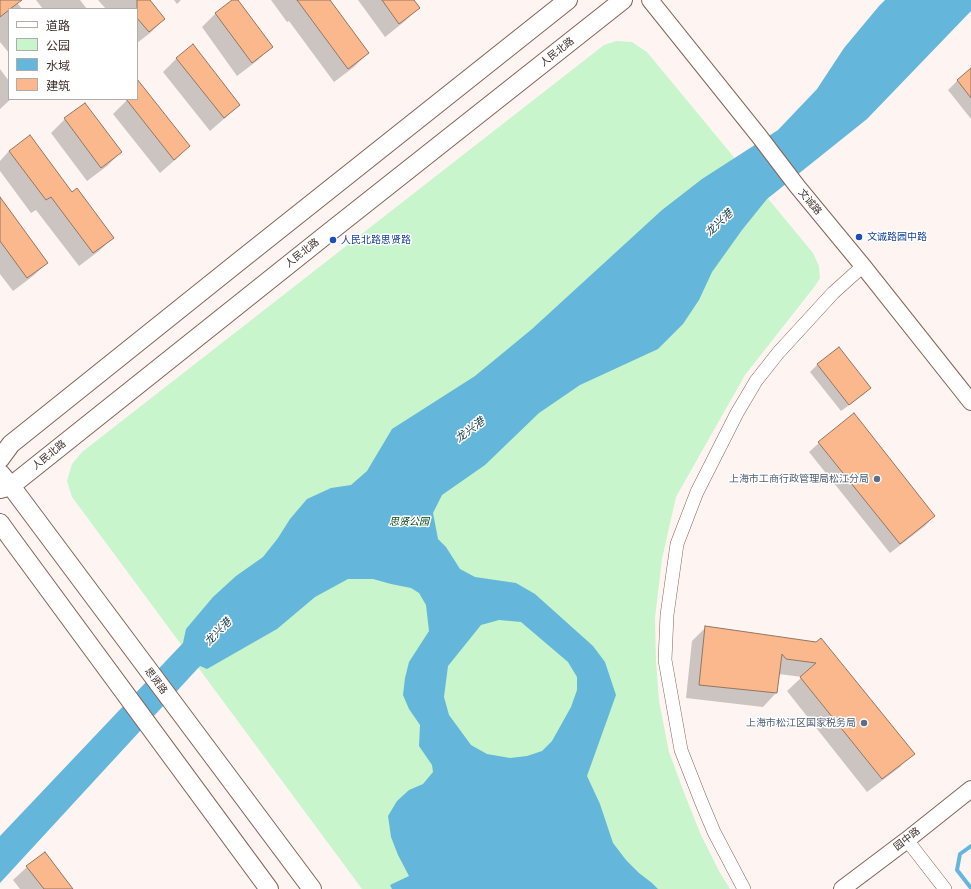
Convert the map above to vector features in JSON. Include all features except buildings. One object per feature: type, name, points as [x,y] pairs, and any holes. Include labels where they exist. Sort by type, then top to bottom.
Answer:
[{"type":"main road","points":[[0,459],[11,444],[568,0]]},
{"type":"main road","name":"人民北路","points":[[4,483],[333,229],[623,0]]},
{"type":"main road","name":"思贤路","points":[[4,483],[149,670],[312,889]]},
{"type":"main road","points":[[0,523],[269,889]]},
{"type":"street","name":"文诚路","points":[[650,0],[971,402]]},
{"type":"street","points":[[744,889],[714,832],[701,802],[682,750],[664,660],[667,614],[677,544],[697,492],[737,413],[756,381],[778,353],[833,293],[863,266]]},
{"type":"street","name":"园中路","points":[[842,889],[971,789]]},
{"type":"street","points":[[907,840],[945,889]]},
{"type":"green space","name":"思贤公园","points":[[616,41],[632,42],[647,52],[813,253],[819,266],[820,278],[745,375],[676,497],[662,559],[655,618],[656,661],[659,701],[669,752],[701,835],[730,889],[362,889],[72,497],[67,481],[72,464],[82,452],[604,45]]},
{"type":"water","name":"龙兴港","points":[[885,0],[971,0],[971,11],[867,119],[767,199],[742,230],[712,272],[699,300],[683,324],[658,349],[580,385],[539,413],[485,465],[442,495],[433,513],[438,539],[446,547],[460,569],[475,577],[516,583],[535,594],[593,646],[605,662],[616,695],[587,776],[600,804],[613,843],[626,860],[658,889],[392,889],[390,885],[409,876],[391,837],[388,816],[397,801],[409,790],[423,784],[433,772],[432,765],[419,746],[420,725],[409,709],[403,695],[409,662],[429,631],[426,605],[419,593],[411,588],[373,579],[348,579],[315,597],[277,629],[207,669],[200,666],[0,883],[0,836],[183,643],[186,629],[213,597],[236,576],[263,557],[278,538],[290,519],[307,499],[331,488],[351,485],[367,471],[392,429],[475,376],[532,329],[662,210],[702,179],[778,130],[817,89],[844,48]],"holes":[[[499,620],[521,622],[568,662],[577,677],[577,690],[571,707],[552,741],[542,751],[527,756],[510,758],[487,754],[471,745],[449,715],[444,697],[448,666],[481,625]]]},
{"type":"waterway","points":[[971,846],[960,854],[957,870],[971,888]]},
{"type":"place","name":"文诚路园中路","points":[[859,237]]},
{"type":"place","name":"人民北路思贤路","points":[[333,240]]},
{"type":"place","name":"上海市工商行政管理局松江分局","points":[[877,479]]},
{"type":"place","name":"上海市松江区国家税务局","points":[[864,723]]}]
